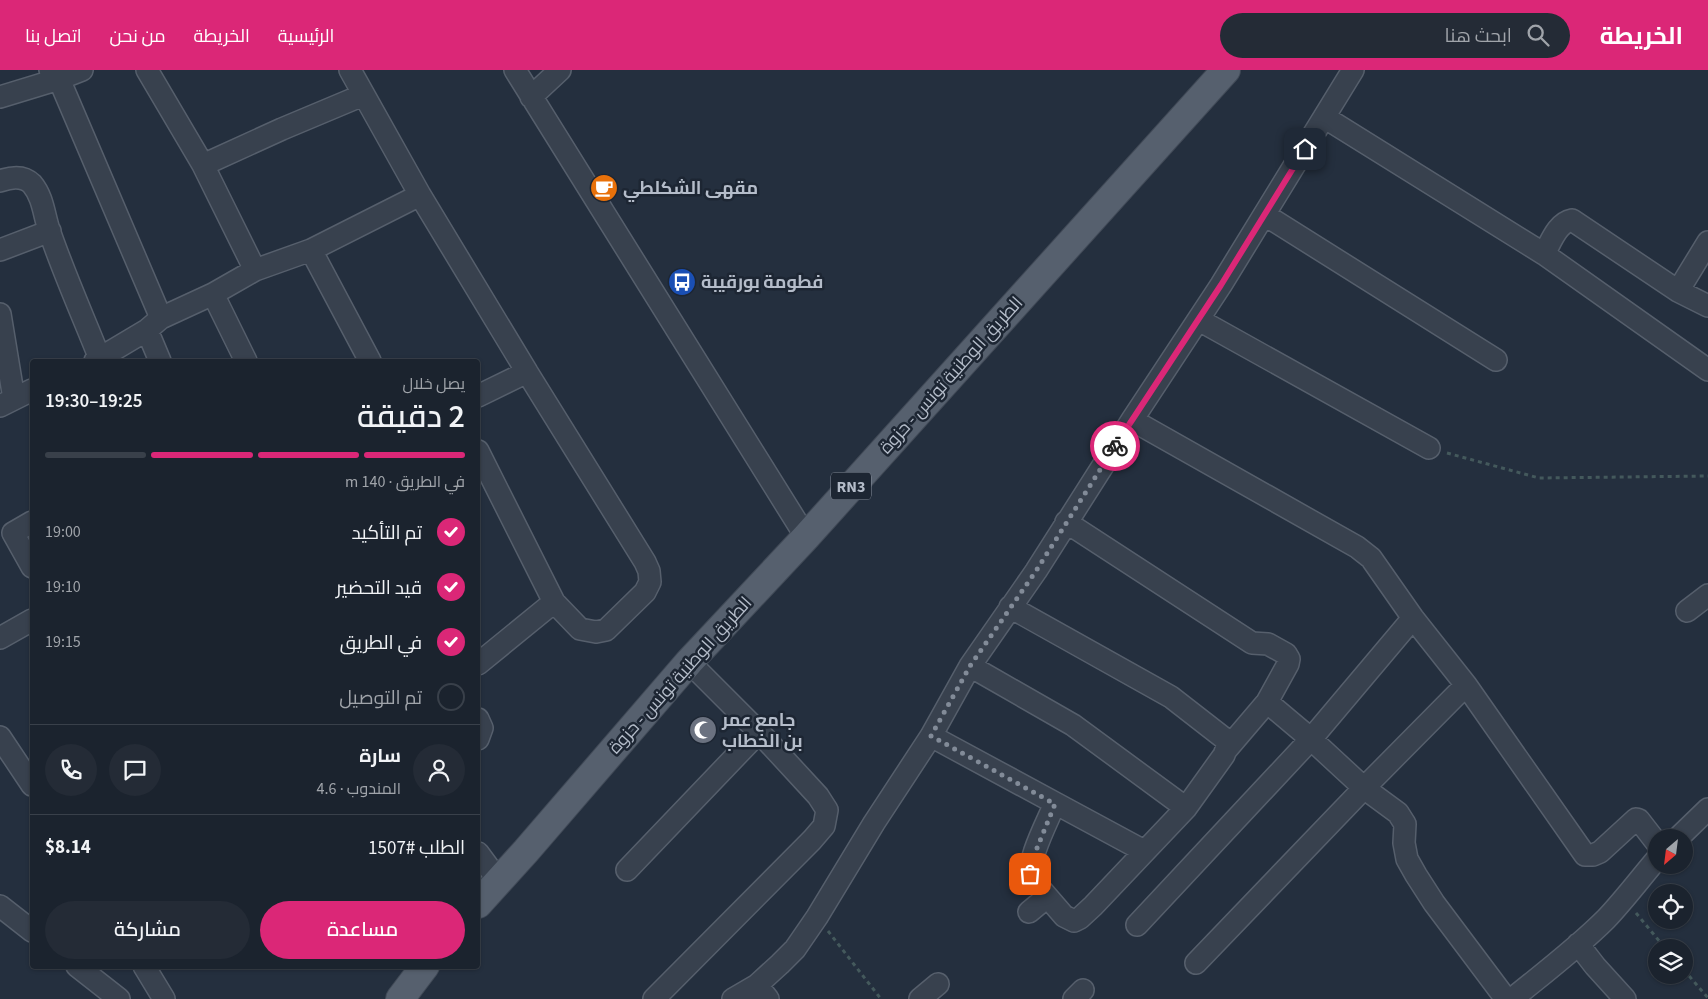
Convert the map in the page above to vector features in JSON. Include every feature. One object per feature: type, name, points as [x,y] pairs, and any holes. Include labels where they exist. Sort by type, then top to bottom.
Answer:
[{"type":"main road","name":"الطريق الوطنية تونس - حزوة","points":[[480,902],[689,662],[806,538],[1226,70]]},
{"type":"main road","points":[[400,999],[423,969]]},
{"type":"street","points":[[0,97],[54,75],[82,70]]},
{"type":"street","points":[[147,70],[202,165],[255,270]]},
{"type":"street","points":[[350,70],[420,195],[650,571],[650,582],[645,592],[606,630],[596,632],[580,629],[554,602],[480,455]]},
{"type":"street","points":[[515,70],[806,538]]},
{"type":"street","points":[[532,97],[560,70]]},
{"type":"street","points":[[733,999],[763,992],[817,917],[874,823],[931,736],[970,666],[1036,571],[1132,420],[1199,320],[1354,70]]},
{"type":"street","points":[[54,75],[154,324],[160,359]]},
{"type":"street","points":[[202,165],[363,95]]},
{"type":"street","points":[[1324,116],[1544,254],[1708,370]]},
{"type":"street","points":[[0,181],[9,178],[22,178],[30,183],[38,193],[50,231],[98,359]]},
{"type":"street","points":[[100,359],[154,324],[214,294],[255,270],[311,250],[420,195]]},
{"type":"street","points":[[1265,215],[1496,360]]},
{"type":"street","points":[[1544,254],[1563,223],[1572,220],[1678,291],[1708,306]]},
{"type":"street","points":[[0,250],[50,231]]},
{"type":"street","points":[[1678,291],[1708,242]]},
{"type":"street","points":[[311,250],[369,359]]},
{"type":"street","points":[[214,294],[245,359]]},
{"type":"street","points":[[0,314],[16,398]]},
{"type":"street","points":[[1199,320],[1429,448]]},
{"type":"street","points":[[480,395],[527,372]]},
{"type":"street","points":[[1132,420],[1357,547],[1371,558],[1413,618],[1466,685],[1585,855],[1593,855],[1600,852],[1636,820],[1639,820],[1648,832]]},
{"type":"street","points":[[1055,804],[1030,868],[1032,879],[1047,898],[1064,916],[1074,921],[1080,918],[1092,906],[1186,808],[1227,749],[1267,702],[1289,659],[1286,654],[1268,644],[1252,643],[1066,522]]},
{"type":"street","points":[[30,523],[13,533],[30,563]]},
{"type":"street","points":[[1687,611],[1708,595]]},
{"type":"street","points":[[480,662],[554,602]]},
{"type":"street","points":[[1010,607],[1171,697],[1225,738],[1228,744],[1227,749]]},
{"type":"street","points":[[1137,925],[1311,739],[1413,618]]},
{"type":"street","points":[[0,638],[30,621]]},
{"type":"street","points":[[654,999],[806,846],[824,826],[827,810],[818,796],[760,732],[689,662]]},
{"type":"street","points":[[970,666],[1073,724],[1186,808]]},
{"type":"street","points":[[1196,963],[1466,685]]},
{"type":"street","points":[[1267,702],[1311,739],[1364,788],[1398,813],[1406,824],[1404,843],[1407,859],[1416,875],[1434,903],[1506,999]]},
{"type":"street","points":[[627,870],[760,732]]},
{"type":"street","points":[[931,736],[1144,851]]},
{"type":"street","points":[[0,737],[30,782]]},
{"type":"street","points":[[1692,829],[1704,821]]},
{"type":"street","points":[[480,856],[498,880]]},
{"type":"street","points":[[1512,999],[1578,944],[1625,899],[1648,870]]},
{"type":"street","points":[[1029,912],[1047,898]]},
{"type":"street","points":[[0,906],[30,929]]},
{"type":"street","points":[[1578,944],[1625,999]]},
{"type":"street","points":[[81,969],[119,999]]},
{"type":"street","points":[[146,969],[164,999]]},
{"type":"street","points":[[920,999],[938,984]]},
{"type":"path","points":[[1429,448],[1539,478],[1708,476]]},
{"type":"path","points":[[1625,899],[1658,939]]},
{"type":"path","points":[[817,917],[882,999]]},
{"type":"path","points":[[1693,980],[1708,998]]},
{"type":"way so far","points":[[1030,874],[1035,853],[1055,804],[931,736],[970,666],[1036,571],[1115,446]]},
{"type":"place","name":"مقهى الشكلطي","points":[[604,188]]},
{"type":"place","name":"فطومة بورقيبة","points":[[682,282]]},
{"type":"place","name":"جامع عمر بن الخطاب","points":[[703,730]]},
{"type":"route","points":[[1115,446],[1199,320],[1305,149]]}]
